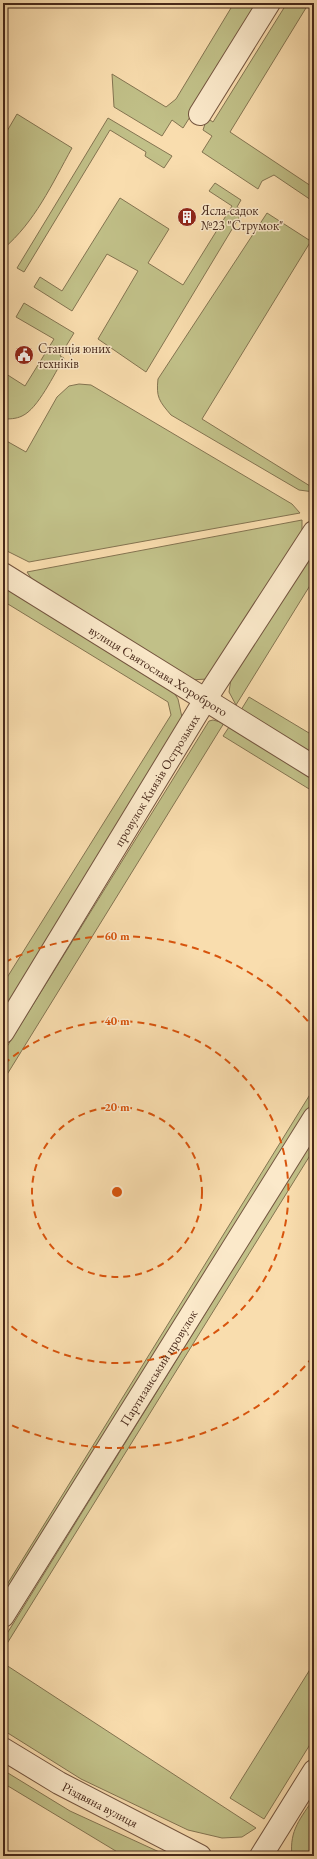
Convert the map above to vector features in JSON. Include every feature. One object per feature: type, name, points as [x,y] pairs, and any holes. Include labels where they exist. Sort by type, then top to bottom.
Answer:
[{"type":"street","points":[[200,114],[269,3]]},
{"type":"street","name":"провулок Князів Острозьких","points":[[3,1032],[205,700],[314,532]]},
{"type":"street","name":"вулиця Святослава Хороброго","points":[[3,574],[314,767]]},
{"type":"street","name":"Партизанський провулок","points":[[3,1616],[314,1118]]},
{"type":"street","name":"Різдвяна вулиця","points":[[3,1749],[59,1783],[200,1856]]},
{"type":"street","points":[[261,1856],[314,1771]]},
{"type":"shaded area","points":[[234,3],[262,3],[183,128],[172,120],[162,136],[114,107],[112,74],[166,107],[176,99]]},
{"type":"shaded area","points":[[287,3],[309,3],[230,132],[314,188],[314,202],[274,175],[262,181],[258,189],[202,152],[212,136],[203,130],[207,118],[213,122]]},
{"type":"shaded area","points":[[17,114],[72,148],[34,215],[3,249],[3,138]]},
{"type":"shaded area","points":[[108,118],[172,156],[164,168],[145,156],[146,152],[110,130],[24,272],[17,268]]},
{"type":"shaded area","points":[[215,183],[241,200],[237,207],[243,211],[146,372],[98,339],[138,271],[107,254],[72,311],[34,287],[40,277],[62,291],[120,198],[169,229],[148,263],[183,285],[232,206],[209,191]]},
{"type":"shaded area","points":[[267,213],[309,240],[314,232],[314,236],[202,419],[310,486],[314,479],[314,492],[299,490],[171,415],[161,402],[158,395],[158,379]]},
{"type":"shaded area","points":[[24,303],[74,333],[60,356],[64,358],[40,399],[28,412],[22,416],[12,419],[3,419],[3,372],[25,386],[54,339],[16,317]]},
{"type":"shaded area","points":[[79,384],[91,385],[292,504],[300,513],[29,562],[3,549],[3,439],[26,452],[57,397],[69,386]]},
{"type":"shaded area","points":[[302,520],[302,533],[208,679],[189,680],[37,587],[27,572]]},
{"type":"shaded area","points":[[314,546],[314,579],[236,705],[229,692],[231,679]]},
{"type":"shaded area","points":[[11,587],[171,688],[178,699],[183,722],[3,1016],[3,984],[171,715],[168,702],[3,601],[3,588]]},
{"type":"shaded area","points":[[249,697],[314,736],[314,756],[241,710]]},
{"type":"shaded area","points":[[213,720],[224,723],[3,1081],[3,1053],[209,721]]},
{"type":"shaded area","points":[[229,727],[314,779],[314,792],[223,736]]},
{"type":"shaded area","points":[[314,1088],[314,1102],[3,1605],[3,1591]]},
{"type":"shaded area","points":[[314,1138],[314,1149],[3,1650],[3,1640]]},
{"type":"shaded area","points":[[3,1663],[256,1828],[242,1837],[222,1838],[188,1830],[81,1779],[3,1730]]},
{"type":"shaded area","points":[[314,1663],[314,1738],[264,1819],[230,1798]]},
{"type":"shaded area","points":[[3,1770],[70,1811],[168,1856],[124,1856],[3,1783]]},
{"type":"shaded area","points":[[314,1798],[314,1855],[292,1856],[292,1839],[294,1831]]},
{"type":"place","name":"Ясла-садок №23 \"Струмок\"","points":[[187,217]]},
{"type":"place","name":"Станція юних техніків","points":[[24,355]]}]
